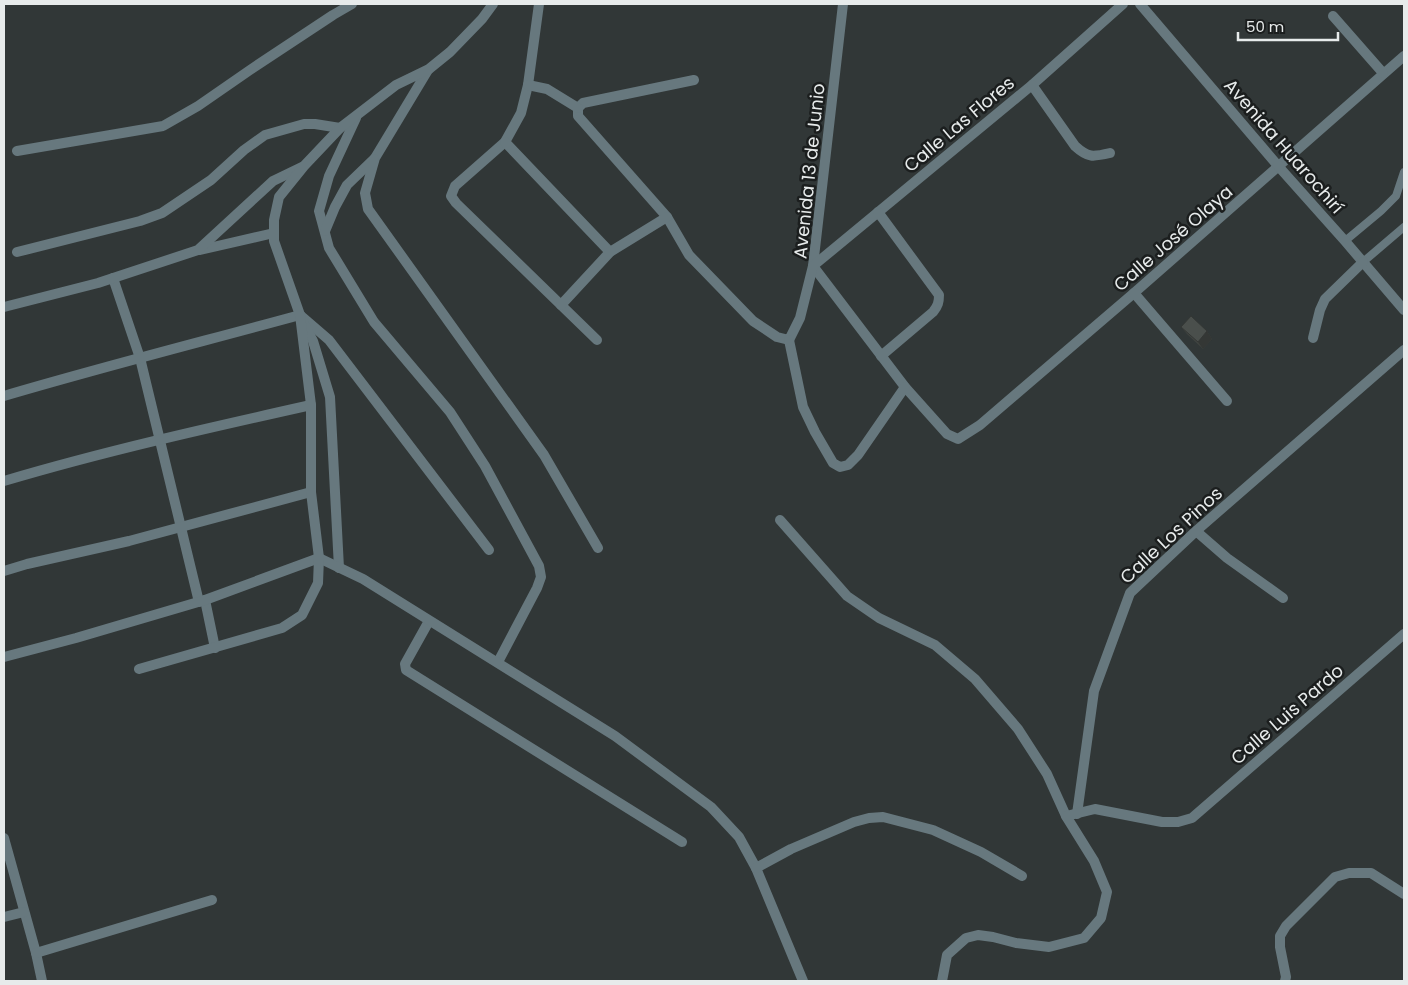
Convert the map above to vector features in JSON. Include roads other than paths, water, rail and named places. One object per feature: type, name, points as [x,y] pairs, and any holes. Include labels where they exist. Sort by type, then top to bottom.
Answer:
[{"type":"street","points":[[17,151],[163,126],[198,106],[352,4]]},
{"type":"street","points":[[340,568],[330,397],[313,341],[300,314],[274,242],[274,220],[279,198],[304,166],[340,128],[396,85],[429,69],[450,52],[494,4]]},
{"type":"street","points":[[539,4],[528,85],[521,113],[505,142],[455,186],[451,196],[597,340]]},
{"type":"street","name":"Avenida 13 de Junio","points":[[843,4],[813,266],[905,387],[947,434],[958,439]]},
{"type":"street","name":"Calle Las Flores","points":[[813,266],[1032,85],[1123,4]]},
{"type":"street","name":"Avenida Huarochirí","points":[[1140,4],[1404,310]]},
{"type":"street","points":[[1333,16],[1383,73]]},
{"type":"street","name":"Calle José Olaya","points":[[958,439],[980,425],[1134,293],[1404,56]]},
{"type":"street","points":[[325,232],[335,206],[347,185],[374,158],[429,69]]},
{"type":"street","points":[[694,80],[583,103],[578,108],[578,116],[667,218],[689,255],[753,321],[777,338],[789,340]]},
{"type":"street","points":[[528,85],[547,89],[578,108]]},
{"type":"street","points":[[1032,85],[1075,146],[1081,151],[1094,156],[1110,153]]},
{"type":"street","points":[[357,115],[329,176],[319,211],[329,248],[374,322],[450,412],[485,466],[539,566],[541,576],[537,588],[498,662]]},
{"type":"street","points":[[17,252],[162,213],[212,180],[244,150],[265,135],[304,124],[340,128]]},
{"type":"street","points":[[505,142],[610,252]]},
{"type":"street","points":[[374,158],[365,193],[368,210],[544,455],[598,548]]},
{"type":"street","points":[[198,250],[273,181],[304,166]]},
{"type":"street","points":[[878,212],[939,295],[937,307],[933,312],[881,356]]},
{"type":"street","points":[[561,305],[610,252],[667,218]]},
{"type":"street","points":[[4,308],[113,278],[198,250],[274,233]]},
{"type":"street","points":[[1314,338],[1320,310],[1325,300],[1363,262]]},
{"type":"street","points":[[813,266],[800,318],[789,340],[803,407],[815,432],[834,463],[840,467],[848,465],[858,456],[905,387]]},
{"type":"street","points":[[113,278],[140,358],[181,527],[215,648]]},
{"type":"street","points":[[1134,293],[1227,400]]},
{"type":"street","points":[[4,396],[77,374],[300,314]]},
{"type":"street","points":[[139,669],[282,628],[302,615],[318,583],[319,558],[311,492],[311,405],[300,314]]},
{"type":"street","points":[[300,314],[329,340],[489,550]]},
{"type":"street","name":"Calle Los Pinos","points":[[1077,814],[1094,691],[1130,593],[1196,531],[1404,350]]},
{"type":"street","points":[[4,481],[160,440],[311,405]]},
{"type":"street","points":[[4,571],[311,492]]},
{"type":"street","points":[[780,520],[847,596],[879,618],[935,645],[975,680],[1018,729],[1046,774],[1066,816],[1094,861],[1107,892],[1101,918],[1084,938],[1050,947],[1016,943],[978,935],[966,938],[947,955],[942,981]]},
{"type":"street","points":[[1196,531],[1227,558],[1283,598]]},
{"type":"street","points":[[4,657],[202,601],[319,558],[363,579],[615,736],[711,807],[739,837],[756,868],[803,981]]},
{"type":"street","points":[[429,621],[406,664],[406,670],[682,842]]},
{"type":"street","name":"Calle Luis Pardo","points":[[1077,814],[1095,809],[1162,822],[1178,822],[1192,818],[1404,634]]},
{"type":"street","points":[[1066,816],[1077,814]]},
{"type":"street","points":[[756,868],[791,849],[854,822],[868,818],[883,817],[933,830],[981,852],[1022,876]]},
{"type":"street","points":[[4,838],[42,981]]},
{"type":"street","points":[[1285,981],[1280,936],[1286,926],[1335,877],[1349,872],[1370,873],[1404,894]]},
{"type":"street","points":[[36,953],[212,900]]},
{"type":"street","points":[[4,917],[24,912]]},
{"type":"lane","points":[[1345,241],[1382,211],[1396,196],[1404,172]]},
{"type":"lane","points":[[1363,262],[1404,227]]}]
